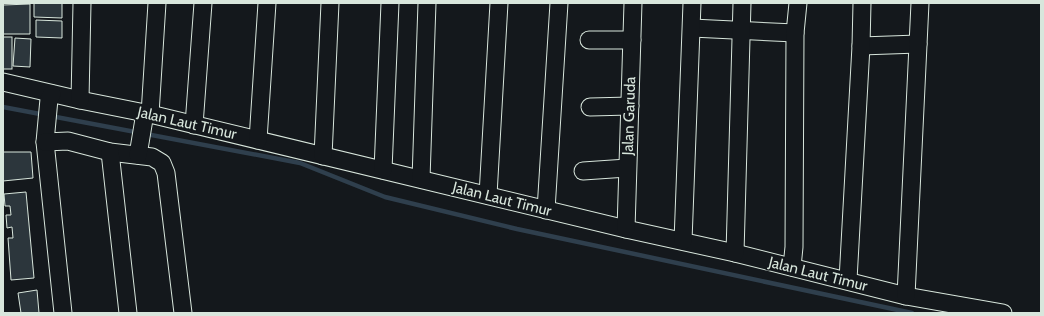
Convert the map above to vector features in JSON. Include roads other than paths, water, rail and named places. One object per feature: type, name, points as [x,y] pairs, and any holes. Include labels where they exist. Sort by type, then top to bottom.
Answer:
[{"type":"street","points":[[80,100],[82,3]]},
{"type":"street","points":[[138,150],[146,116],[157,3]]},
{"type":"street","points":[[194,125],[202,3]]},
{"type":"street","points":[[258,140],[267,3]]},
{"type":"street","points":[[323,156],[330,3]]},
{"type":"street","points":[[383,170],[390,3]]},
{"type":"street","points":[[421,179],[427,3]]},
{"type":"street","points":[[488,195],[499,3]]},
{"type":"street","points":[[546,210],[559,3]]},
{"type":"street","name":"Jalan Garuda","points":[[626,229],[633,3]]},
{"type":"street","points":[[683,241],[692,3]]},
{"type":"street","points":[[735,253],[740,31],[742,3]]},
{"type":"street","points":[[792,268],[794,247],[795,33],[798,3]]},
{"type":"street","points":[[848,280],[862,3]]},
{"type":"street","points":[[906,296],[920,3]]},
{"type":"street","points":[[692,28],[795,33]]},
{"type":"street","points":[[589,40],[632,40]]},
{"type":"street","points":[[861,46],[918,44]]},
{"type":"street","name":"Jalan Laut Timur","points":[[3,82],[50,96],[80,100],[146,116],[194,125],[626,229],[848,280],[906,296],[1000,313]]},
{"type":"street","points":[[50,96],[45,124],[45,142],[63,313]]},
{"type":"street","points":[[590,107],[630,106]]},
{"type":"street","points":[[45,142],[68,141],[110,152],[138,150],[158,159],[165,167],[183,313]]},
{"type":"street","points":[[110,152],[128,313]]},
{"type":"street","points":[[582,171],[628,168]]},
{"type":"waterway","points":[[3,107],[300,163],[385,197],[517,229],[912,313]]}]
